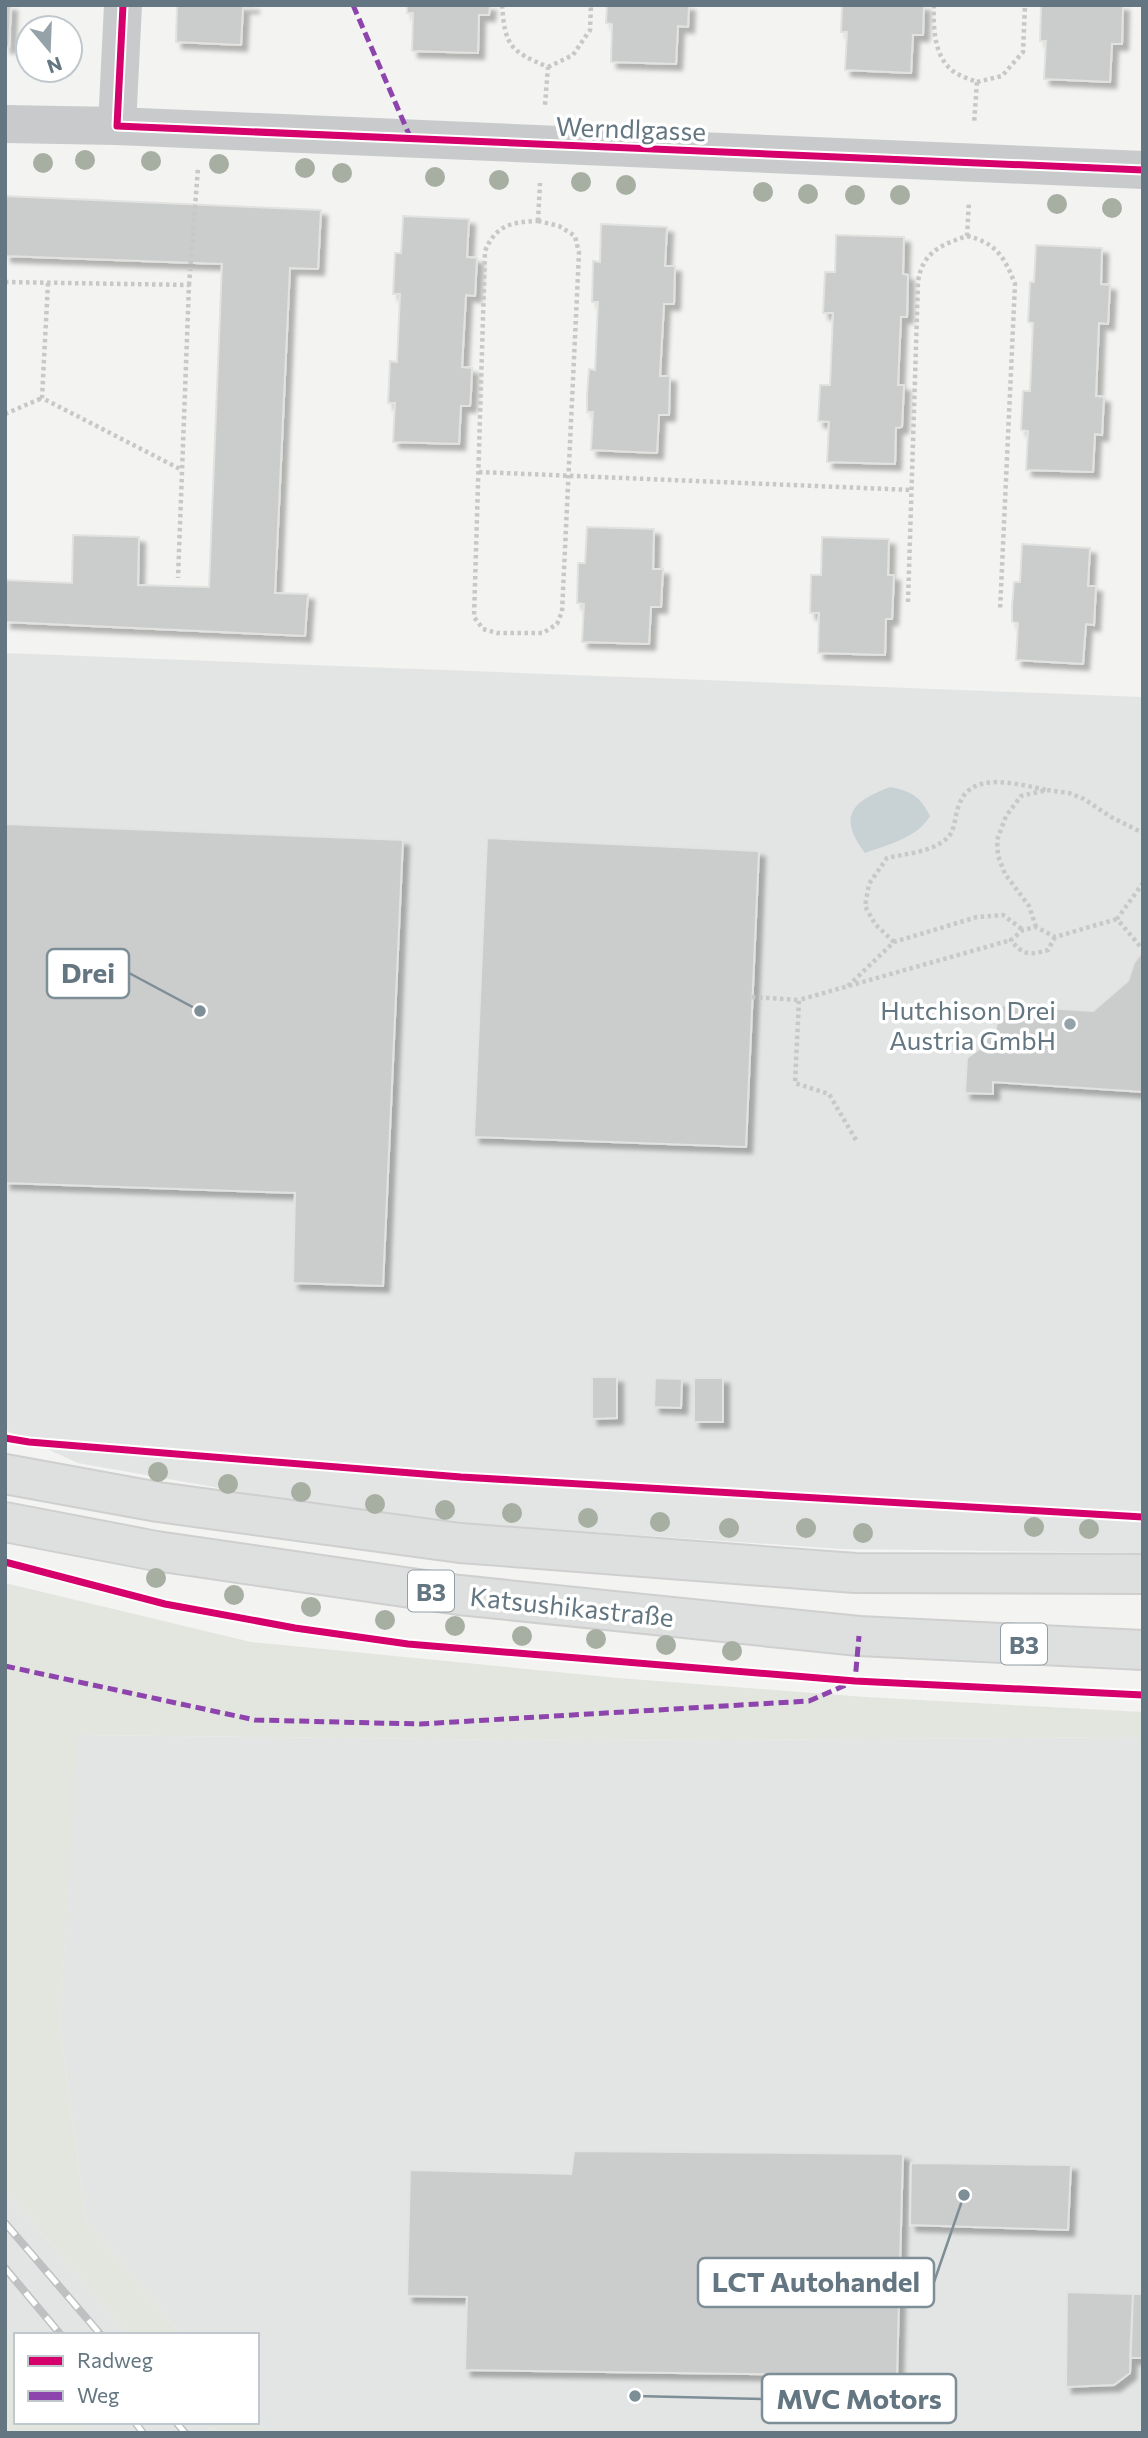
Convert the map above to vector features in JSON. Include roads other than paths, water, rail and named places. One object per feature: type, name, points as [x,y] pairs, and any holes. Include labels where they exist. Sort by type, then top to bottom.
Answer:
[{"type":"main road","name":"Katsushikastraße","points":[[5,1474],[158,1502],[460,1543],[855,1573],[1143,1574]]},
{"type":"main road","name":"Katsushikastraße","points":[[5,1522],[156,1551],[459,1595],[859,1636],[1143,1650]]},
{"type":"street","points":[[117,126],[123,5]]},
{"type":"street","name":"Werndlgasse","points":[[5,124],[117,126],[1143,170]]},
{"type":"railway","points":[[5,2223],[99,2333]]},
{"type":"railway","points":[[5,2268],[59,2333]]},
{"type":"railway","points":[[136,2424],[143,2433]]},
{"type":"railway","points":[[178,2424],[185,2433]]},
{"type":"place","name":"Drei","points":[[200,1011]]},
{"type":"place","name":"Hutchison Drei Austria GmbH","points":[[1070,1024]]},
{"type":"place","name":"LCT Autohandel","points":[[964,2195]]},
{"type":"place","name":"MVC Motors","points":[[635,2396]]}]
